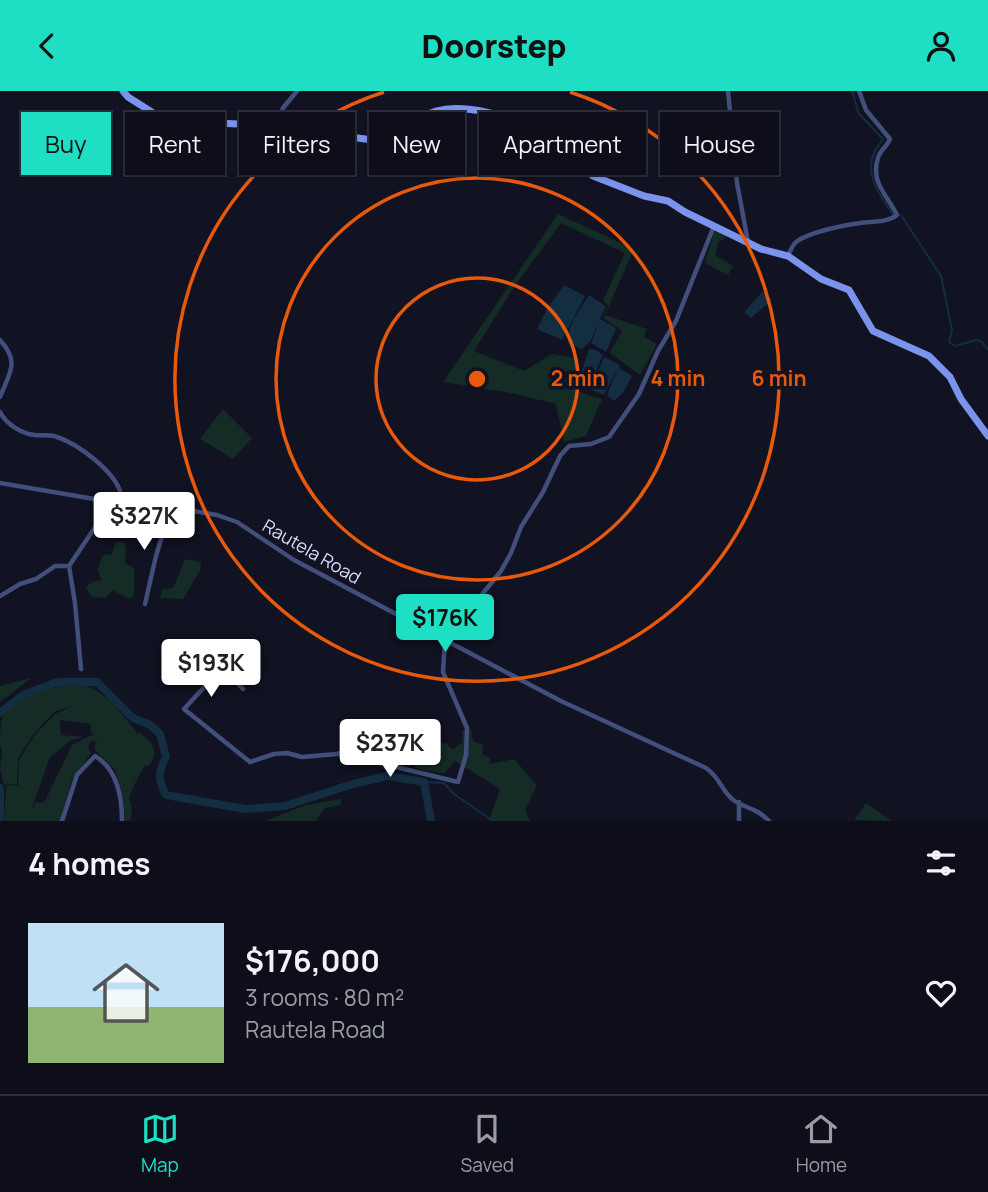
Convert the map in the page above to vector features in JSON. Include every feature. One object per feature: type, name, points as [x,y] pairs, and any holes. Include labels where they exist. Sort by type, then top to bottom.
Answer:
[{"type":"street","points":[[123,91],[158,116],[239,124]]},
{"type":"street","points":[[281,112],[297,91]]},
{"type":"street","points":[[728,91],[740,207],[748,243]]},
{"type":"street","points":[[788,257],[799,240],[858,223],[888,220],[897,215],[876,182],[875,169],[879,154],[889,144],[890,139],[866,110],[859,91]]},
{"type":"street","points":[[355,138],[382,139],[436,111],[479,109],[535,129],[593,176],[644,196],[668,201],[748,243],[788,257],[821,279],[849,290],[873,331],[929,356],[950,377],[961,400],[988,436]]},
{"type":"street","points":[[243,689],[235,681],[208,683],[184,709],[250,762],[274,754],[302,757],[346,751],[351,755],[458,782],[466,755],[467,728],[443,672],[445,640],[500,571],[521,527],[543,492],[559,456],[569,446],[591,444],[610,437],[639,394],[658,351],[676,321],[714,225]]},
{"type":"street","points":[[0,340],[13,360],[0,397]]},
{"type":"street","points":[[0,412],[11,425],[23,432],[55,436],[93,458],[112,476],[121,494],[111,502],[69,566],[82,669]]},
{"type":"street","points":[[0,483],[111,502]]},
{"type":"street","name":"Rautela Road","points":[[121,494],[135,501],[217,515],[237,522],[294,560],[561,701],[706,768],[714,774],[731,798],[761,812],[769,821]]},
{"type":"street","points":[[145,604],[156,556],[172,507]]},
{"type":"street","points":[[0,596],[20,584],[36,579],[55,566],[69,566]]},
{"type":"street","points":[[62,821],[77,775],[95,756],[114,776],[122,821]]},
{"type":"street","points":[[739,802],[739,821]]},
{"type":"green space","points":[[558,214],[634,249],[605,315],[647,329],[644,337],[657,344],[640,375],[610,353],[622,331],[603,318],[608,306],[603,300],[625,253],[561,223],[512,290],[474,351],[524,371],[552,354],[576,358],[576,391],[602,399],[586,436],[564,442],[556,404],[511,393],[443,382]]},
{"type":"green space","points":[[723,226],[726,238],[718,242],[715,255],[733,266],[728,275],[705,263],[715,229]]},
{"type":"green space","points":[[223,409],[252,438],[233,459],[200,439]]},
{"type":"green space","points":[[116,542],[126,543],[125,563],[134,568],[134,596],[130,599],[112,590],[106,598],[92,597],[86,588],[91,582],[102,580],[97,570],[103,555],[112,554]]},
{"type":"green space","points":[[185,559],[201,562],[200,571],[183,599],[160,598],[162,589],[173,588]]},
{"type":"green space","points":[[30,679],[0,702],[0,686]]},
{"type":"green space","points":[[77,684],[90,687],[106,697],[120,711],[137,736],[138,732],[153,746],[153,760],[143,769],[129,797],[132,809],[130,821],[125,821],[123,798],[115,770],[96,751],[94,747],[99,742],[91,741],[88,747],[91,753],[72,780],[60,821],[4,821],[6,786],[18,785],[19,761],[33,737],[55,714],[73,706],[55,711],[32,736],[18,759],[17,784],[4,785],[0,769],[2,718],[20,700],[60,685]],"holes":[[[60,720],[91,724],[91,733],[94,734],[72,745],[45,801],[36,802],[32,808],[50,757],[71,740],[85,737],[61,735]]]},
{"type":"green space","points":[[462,730],[471,730],[473,741],[484,745],[482,754],[490,758],[490,764],[514,759],[537,785],[525,810],[530,821],[489,821],[500,789],[455,761],[444,774],[415,768],[420,741],[445,743],[453,749],[463,742]]},
{"type":"green space","points":[[341,799],[341,805],[325,808],[315,821],[265,821],[306,805]]},
{"type":"green space","points":[[866,803],[892,821],[854,820]]},
{"type":"water","points":[[564,285],[585,296],[562,340],[537,329]]},
{"type":"water","points":[[763,291],[772,300],[751,318],[744,312]]},
{"type":"water","points":[[589,295],[606,306],[600,319],[616,328],[606,352],[591,343],[599,322],[590,342],[582,349],[568,343],[572,324]]},
{"type":"water","points":[[589,349],[603,355],[592,379],[582,371]]},
{"type":"water","points":[[604,357],[620,365],[619,368],[632,376],[623,393],[614,401],[607,395],[618,368],[604,395],[577,384],[579,379],[593,384]]},
{"type":"waterway","points":[[852,91],[859,114],[883,139],[871,161],[872,178],[893,215]]},
{"type":"waterway","points":[[901,215],[941,276],[952,330],[949,342],[956,346],[981,341],[988,350]]},
{"type":"waterway","points":[[0,713],[23,695],[57,682],[97,682],[133,718],[150,725],[160,734],[166,757],[160,771],[160,781],[166,795],[245,809],[285,806],[387,776],[424,782],[431,821]]},
{"type":"waterway","points":[[424,782],[444,783],[454,794],[493,821]]},
{"type":"waterway","points":[[0,788],[0,818]]}]
